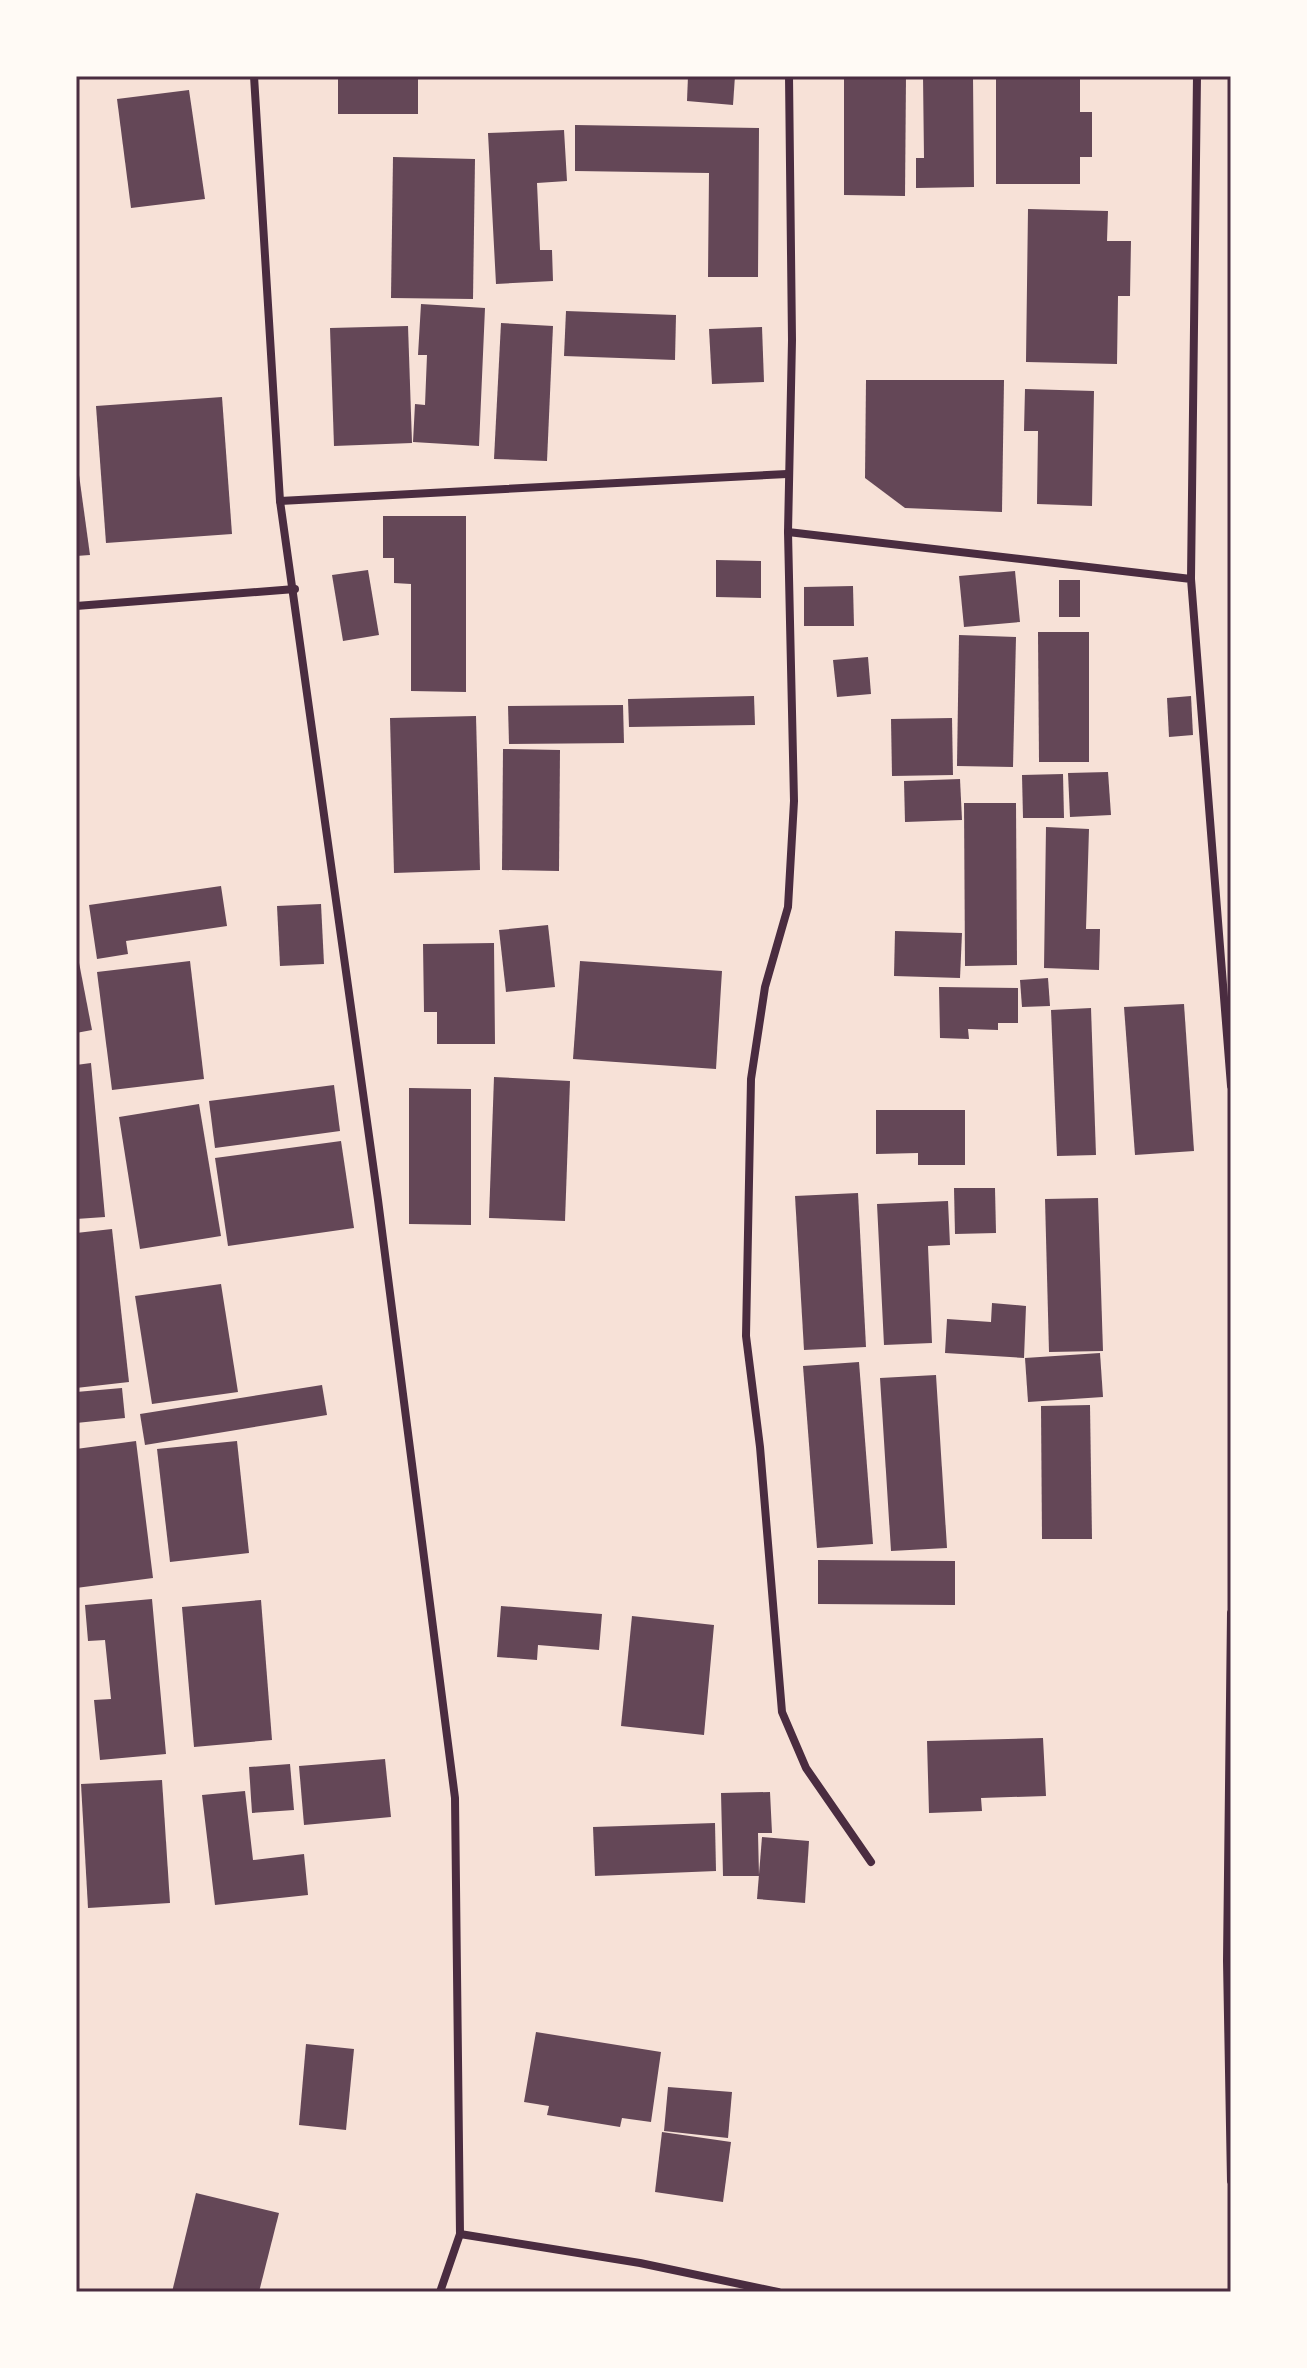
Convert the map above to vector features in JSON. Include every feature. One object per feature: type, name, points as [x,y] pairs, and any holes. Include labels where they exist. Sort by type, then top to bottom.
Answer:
[{"type":"street","points":[[254,76],[280,501],[295,589],[455,1798],[460,2234],[440,2292]]},
{"type":"street","points":[[789,76],[792,340],[787,474],[794,801],[788,907],[765,987],[751,1079],[746,1336],[760,1447],[782,1712],[806,1768],[871,1862]]},
{"type":"street","points":[[1197,76],[1191,579],[1231,1086]]},
{"type":"street","points":[[280,501],[787,474]]},
{"type":"street","points":[[788,532],[1191,579]]},
{"type":"street","points":[[76,606],[295,589]]},
{"type":"street","points":[[1231,1613],[1231,2181]]},
{"type":"street","points":[[460,2234],[640,2263],[778,2292]]},
{"type":"building","points":[[338,76],[418,76],[418,114],[338,114]]},
{"type":"building","points":[[688,76],[735,76],[733,105],[687,101]]},
{"type":"building","points":[[844,76],[906,76],[905,196],[844,195]]},
{"type":"building","points":[[923,76],[973,76],[974,187],[916,188],[916,158],[924,158]]},
{"type":"building","points":[[996,76],[1080,76],[1080,112],[1092,112],[1092,157],[1080,157],[1080,184],[996,184]]},
{"type":"building","points":[[189,90],[205,199],[131,208],[117,99]]},
{"type":"building","points":[[575,125],[759,128],[758,277],[708,277],[709,173],[575,171]]},
{"type":"building","points":[[564,130],[567,181],[537,183],[540,250],[552,250],[553,281],[496,284],[488,133]]},
{"type":"building","points":[[393,157],[475,159],[473,299],[391,298]]},
{"type":"building","points":[[1028,209],[1108,211],[1107,241],[1131,241],[1130,296],[1118,296],[1117,364],[1026,362]]},
{"type":"building","points":[[421,304],[485,308],[479,446],[413,442],[415,404],[425,405],[427,355],[418,355]]},
{"type":"building","points":[[566,311],[676,315],[675,360],[564,356]]},
{"type":"building","points":[[501,323],[553,326],[547,461],[494,459]]},
{"type":"building","points":[[408,326],[412,443],[334,446],[330,328]]},
{"type":"building","points":[[762,327],[764,382],[712,384],[709,329]]},
{"type":"building","points":[[866,380],[1004,380],[1002,512],[905,508],[865,478]]},
{"type":"building","points":[[1025,389],[1094,391],[1092,506],[1037,504],[1038,431],[1024,431]]},
{"type":"building","points":[[222,397],[232,534],[106,543],[96,406]]},
{"type":"building","points":[[76,453],[90,555],[76,556]]},
{"type":"building","points":[[383,516],[466,516],[466,692],[411,691],[411,584],[394,583],[394,558],[383,558]]},
{"type":"building","points":[[716,560],[761,561],[761,598],[716,597]]},
{"type":"building","points":[[368,570],[379,635],[343,641],[332,575]]},
{"type":"building","points":[[1015,571],[1020,622],[964,627],[959,576]]},
{"type":"building","points":[[1059,580],[1080,580],[1080,617],[1059,617]]},
{"type":"building","points":[[853,586],[854,626],[804,626],[804,587]]},
{"type":"building","points":[[1038,632],[1089,632],[1089,762],[1039,762]]},
{"type":"building","points":[[959,635],[1016,637],[1013,767],[957,766]]},
{"type":"building","points":[[868,657],[871,694],[837,697],[833,660]]},
{"type":"building","points":[[754,696],[755,725],[629,727],[628,699]]},
{"type":"building","points":[[1191,696],[1193,735],[1169,737],[1167,698]]},
{"type":"building","points":[[623,705],[624,743],[509,744],[508,706]]},
{"type":"building","points":[[476,716],[480,870],[394,873],[390,718]]},
{"type":"building","points":[[952,718],[953,775],[892,776],[891,719]]},
{"type":"building","points":[[503,749],[560,750],[559,871],[502,870]]},
{"type":"building","points":[[1108,772],[1111,815],[1070,817],[1068,773]]},
{"type":"building","points":[[1063,774],[1064,818],[1023,818],[1022,775]]},
{"type":"building","points":[[960,779],[962,820],[905,822],[904,781]]},
{"type":"building","points":[[964,803],[1016,803],[1017,965],[965,966]]},
{"type":"building","points":[[1046,827],[1089,829],[1086,929],[1100,929],[1099,970],[1044,968]]},
{"type":"building","points":[[221,886],[227,926],[126,941],[128,954],[97,959],[89,905]]},
{"type":"building","points":[[321,904],[324,964],[280,966],[277,906]]},
{"type":"building","points":[[548,925],[555,987],[506,992],[499,930]]},
{"type":"building","points":[[895,931],[962,933],[960,978],[894,976]]},
{"type":"building","points":[[494,943],[495,1044],[437,1044],[437,1012],[424,1012],[423,944]]},
{"type":"building","points":[[76,947],[92,1030],[76,1033]]},
{"type":"building","points":[[190,961],[204,1079],[112,1090],[97,972]]},
{"type":"building","points":[[580,961],[722,971],[716,1069],[573,1059]]},
{"type":"building","points":[[1048,978],[1050,1006],[1022,1007],[1020,980]]},
{"type":"building","points":[[939,987],[1018,988],[1018,1023],[998,1023],[998,1030],[968,1029],[969,1039],[940,1038]]},
{"type":"building","points":[[1184,1004],[1194,1151],[1135,1155],[1124,1007]]},
{"type":"building","points":[[1091,1008],[1096,1155],[1057,1156],[1051,1010]]},
{"type":"building","points":[[91,1063],[105,1217],[76,1219],[76,1065]]},
{"type":"building","points":[[494,1077],[570,1081],[565,1221],[489,1218]]},
{"type":"building","points":[[334,1085],[340,1131],[215,1148],[209,1101]]},
{"type":"building","points":[[409,1088],[471,1089],[471,1225],[409,1224]]},
{"type":"building","points":[[199,1104],[221,1236],[140,1249],[119,1117]]},
{"type":"building","points":[[876,1110],[965,1110],[965,1165],[918,1165],[918,1153],[876,1154]]},
{"type":"building","points":[[341,1141],[354,1228],[228,1246],[215,1158]]},
{"type":"building","points":[[954,1188],[995,1188],[996,1233],[955,1234]]},
{"type":"building","points":[[858,1193],[866,1347],[804,1350],[795,1196]]},
{"type":"building","points":[[1098,1198],[1103,1351],[1049,1352],[1045,1199]]},
{"type":"building","points":[[948,1201],[950,1245],[928,1246],[932,1343],[884,1345],[877,1204]]},
{"type":"building","points":[[112,1229],[129,1382],[76,1388],[76,1233]]},
{"type":"building","points":[[221,1284],[238,1392],[152,1404],[135,1296]]},
{"type":"building","points":[[992,1303],[1026,1306],[1024,1358],[945,1353],[947,1319],[991,1322]]},
{"type":"building","points":[[1100,1353],[1103,1397],[1028,1402],[1025,1358]]},
{"type":"building","points":[[859,1362],[873,1544],[817,1548],[803,1366]]},
{"type":"building","points":[[936,1375],[947,1548],[891,1551],[880,1378]]},
{"type":"building","points":[[322,1385],[327,1415],[145,1445],[140,1414]]},
{"type":"building","points":[[122,1388],[125,1418],[76,1423],[76,1392]]},
{"type":"building","points":[[1090,1405],[1092,1539],[1042,1539],[1041,1406]]},
{"type":"building","points":[[136,1441],[153,1578],[76,1588],[76,1449]]},
{"type":"building","points":[[237,1441],[249,1553],[170,1562],[157,1449]]},
{"type":"building","points":[[818,1560],[955,1561],[955,1605],[818,1604]]},
{"type":"building","points":[[152,1599],[166,1754],[100,1760],[94,1700],[111,1699],[105,1640],[88,1641],[85,1605]]},
{"type":"building","points":[[261,1600],[272,1740],[194,1747],[182,1607]]},
{"type":"building","points":[[501,1606],[602,1614],[599,1650],[538,1645],[537,1660],[497,1657]]},
{"type":"building","points":[[632,1616],[714,1625],[704,1735],[621,1726]]},
{"type":"building","points":[[1043,1738],[1046,1796],[981,1798],[982,1811],[929,1813],[927,1741]]},
{"type":"building","points":[[385,1759],[391,1817],[304,1825],[299,1766]]},
{"type":"building","points":[[290,1764],[294,1810],[252,1813],[249,1767]]},
{"type":"building","points":[[162,1780],[170,1903],[88,1908],[81,1784]]},
{"type":"building","points":[[245,1791],[253,1860],[304,1854],[308,1895],[215,1905],[202,1795]]},
{"type":"building","points":[[770,1792],[772,1833],[758,1833],[759,1876],[723,1876],[721,1793]]},
{"type":"building","points":[[715,1823],[716,1871],[595,1876],[593,1827]]},
{"type":"building","points":[[762,1837],[809,1841],[805,1903],[757,1899]]},
{"type":"building","points":[[536,2032],[661,2052],[651,2122],[622,2118],[620,2127],[547,2115],[549,2106],[524,2102]]},
{"type":"building","points":[[306,2044],[354,2049],[346,2130],[299,2125]]},
{"type":"building","points":[[668,2087],[732,2092],[728,2138],[664,2131]]},
{"type":"building","points":[[662,2132],[731,2142],[723,2202],[655,2192]]},
{"type":"building","points":[[196,2193],[279,2213],[259,2292],[172,2292]]}]
